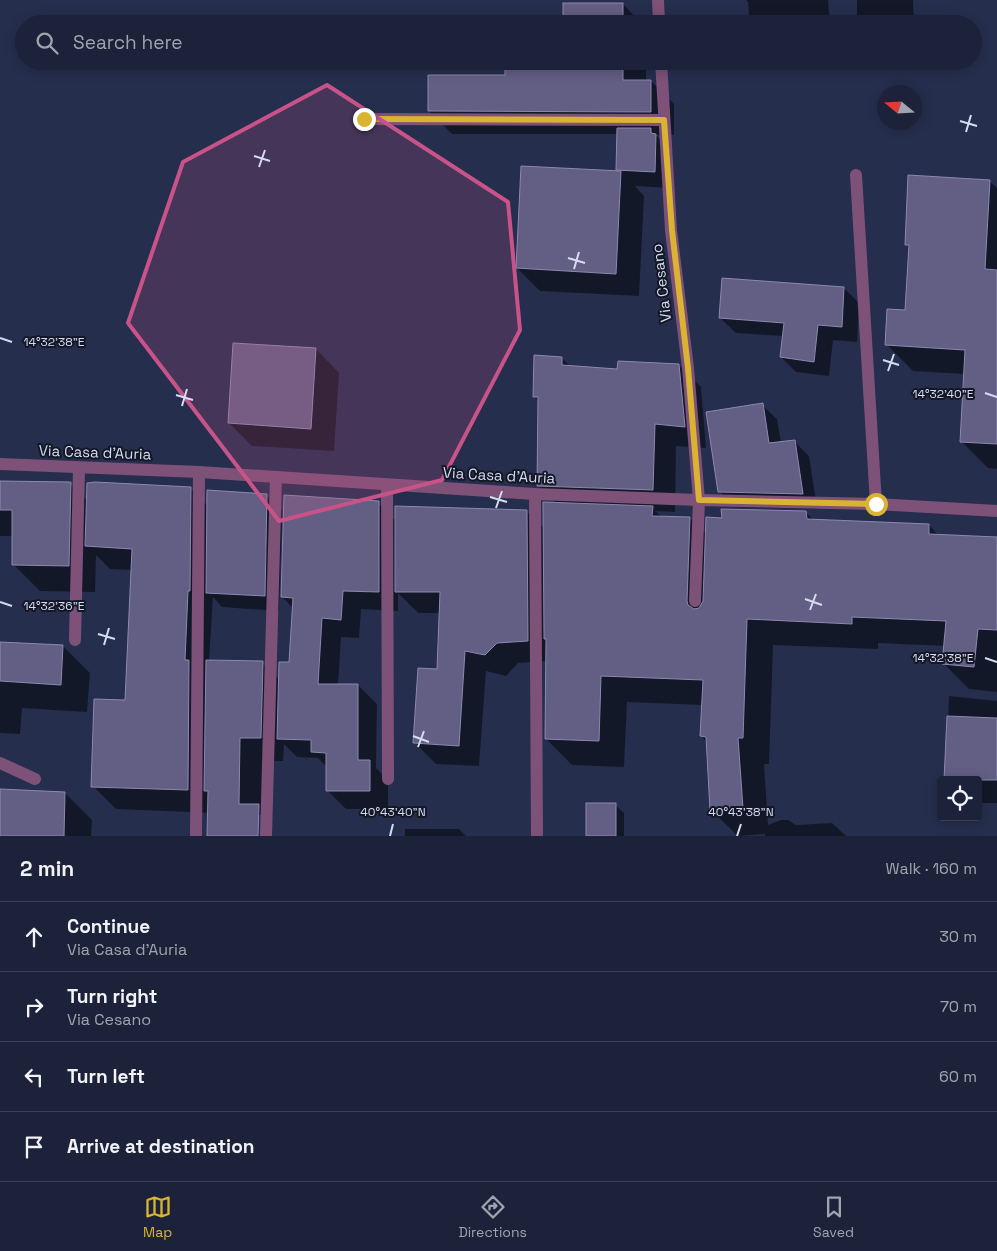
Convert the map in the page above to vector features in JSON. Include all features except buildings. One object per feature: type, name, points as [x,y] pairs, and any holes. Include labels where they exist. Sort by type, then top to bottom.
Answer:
[{"type":"street","points":[[658,0],[659,15]]},
{"type":"street","name":"Via Cesano","points":[[661,70],[672,230],[688,368],[699,500],[695,600]]},
{"type":"street","points":[[364,119],[664,120]]},
{"type":"street","points":[[856,175],[876,504]]},
{"type":"street","name":"Via Casa d'Auria","points":[[0,464],[199,472],[535,494],[876,504],[997,512]]},
{"type":"street","points":[[75,640],[79,468]]},
{"type":"street","points":[[196,836],[199,472]]},
{"type":"street","points":[[266,836],[276,477]]},
{"type":"street","points":[[387,485],[388,779]]},
{"type":"street","points":[[535,494],[537,836]]},
{"type":"street","points":[[0,763],[35,779]]},
{"type":"highlighted area","points":[[327,85],[508,202],[520,330],[442,480],[279,521],[128,323],[183,162]]},
{"type":"route","points":[[364,119],[664,120],[672,230],[688,368],[699,500],[876,504]]}]
